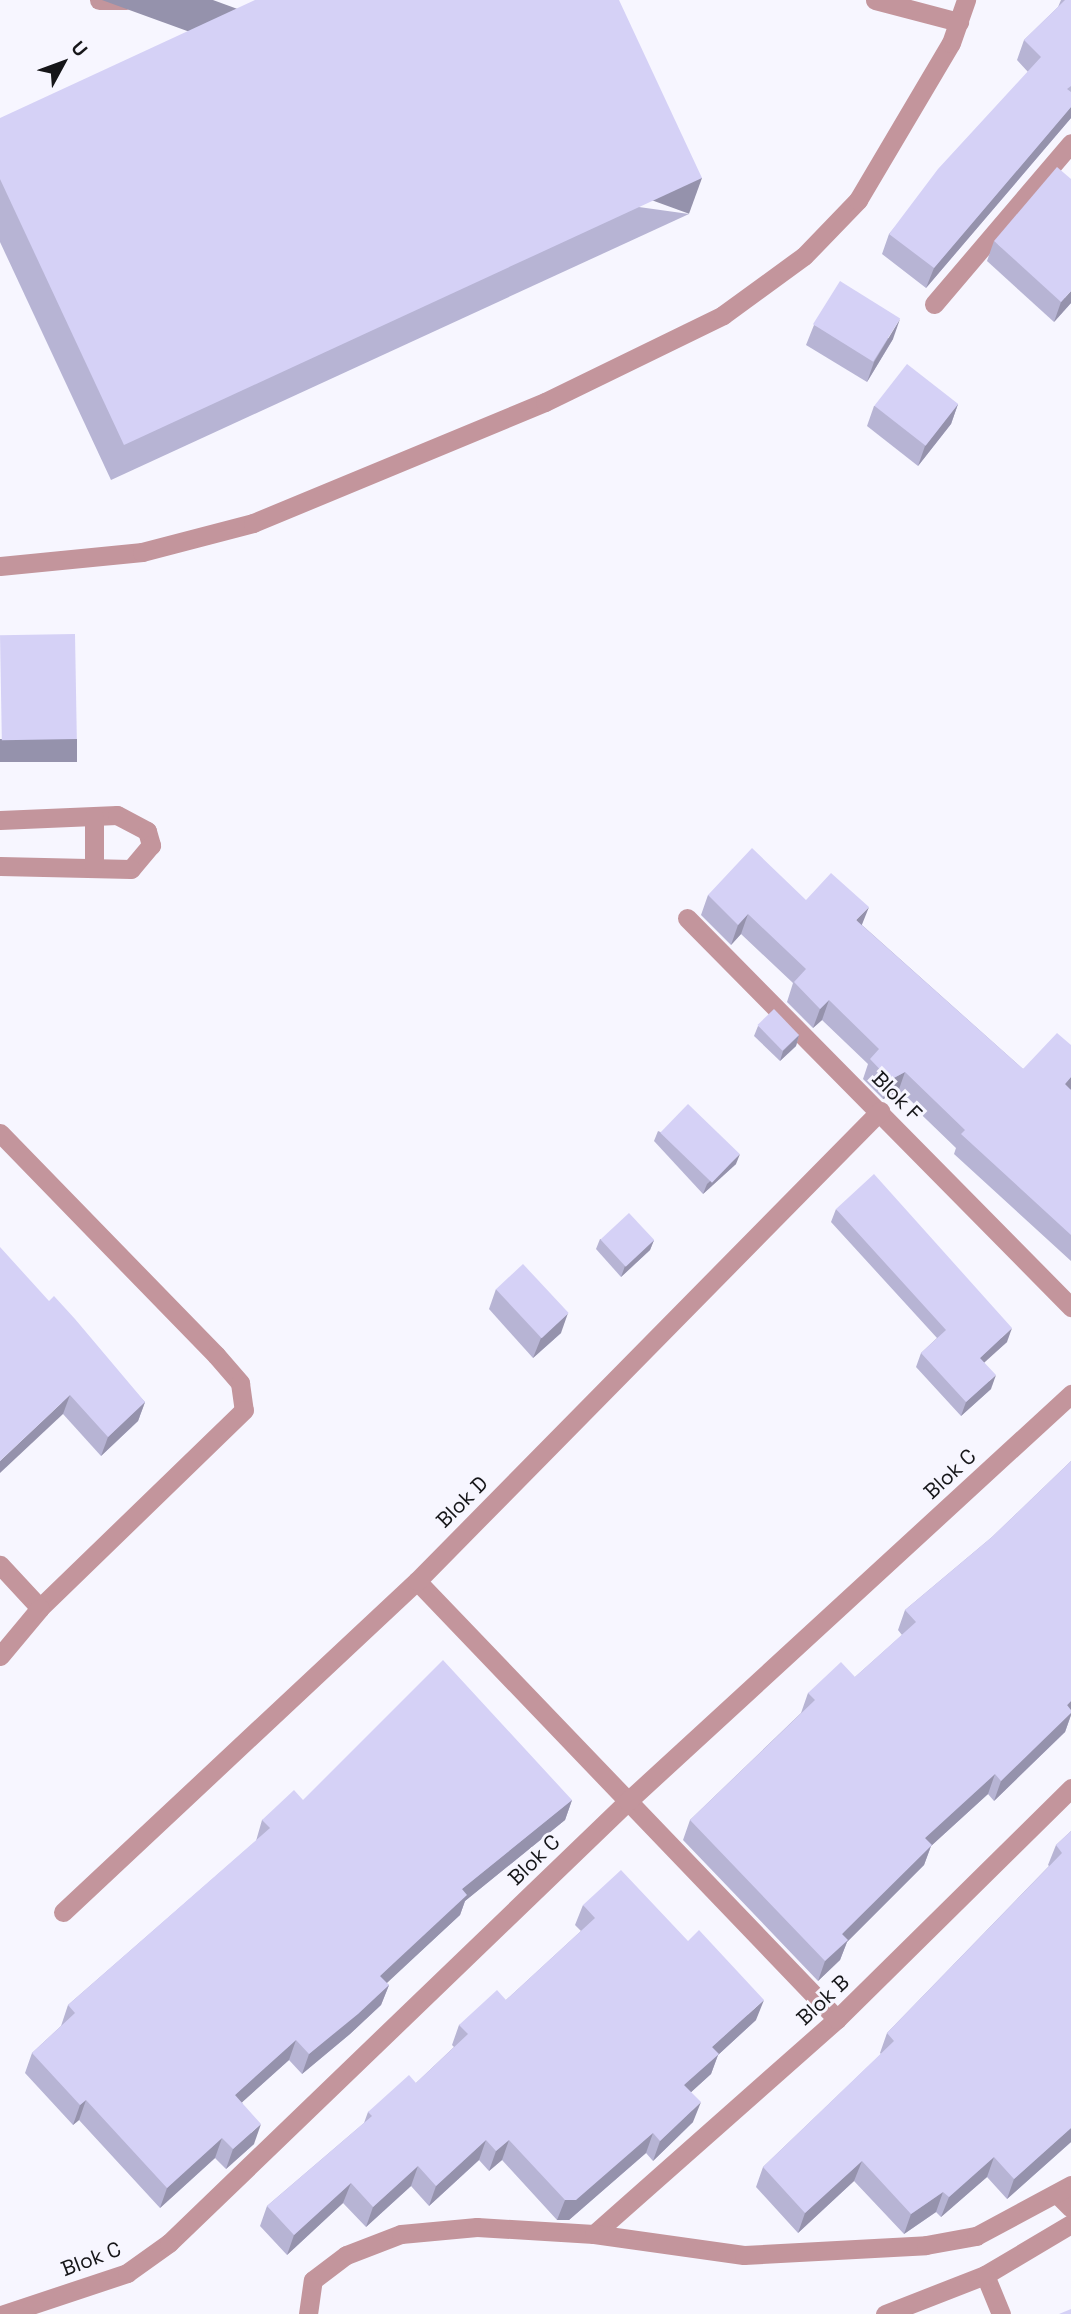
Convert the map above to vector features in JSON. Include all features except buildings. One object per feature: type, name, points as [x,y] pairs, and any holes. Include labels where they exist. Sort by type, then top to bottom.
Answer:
[{"type":"street","points":[[99,0],[126,0]]},
{"type":"street","points":[[875,0],[959,22]]},
{"type":"street","points":[[0,566],[142,552],[253,523],[545,402],[723,315],[804,256],[858,200],[959,22],[966,0]]},
{"type":"street","points":[[934,304],[1071,143]]},
{"type":"street","points":[[0,820],[94,817],[133,819],[151,845],[131,869],[0,866]]},
{"type":"street","points":[[94,817],[94,867]]},
{"type":"street","name":"Blok F","points":[[687,918],[1071,1307]]},
{"type":"street","name":"Blok D","points":[[63,1912],[417,1581],[880,1111]]},
{"type":"street","points":[[0,1133],[240,1382],[244,1410],[40,1608],[0,1656]]},
{"type":"street","name":"Blok C","points":[[4,2314],[127,2273],[169,2243],[628,1801],[1071,1394]]},
{"type":"street","points":[[0,1565],[40,1608]]},
{"type":"street","points":[[417,1581],[837,2019]]},
{"type":"street","name":"Blok B","points":[[594,2234],[837,2019],[1071,1788]]},
{"type":"street","points":[[308,2314],[313,2280],[346,2255],[401,2234],[477,2227],[594,2234],[744,2255],[926,2245],[976,2236],[1067,2196]]},
{"type":"street","points":[[885,2314],[985,2275],[1071,2224]]},
{"type":"street","points":[[985,2275],[1001,2314]]}]
